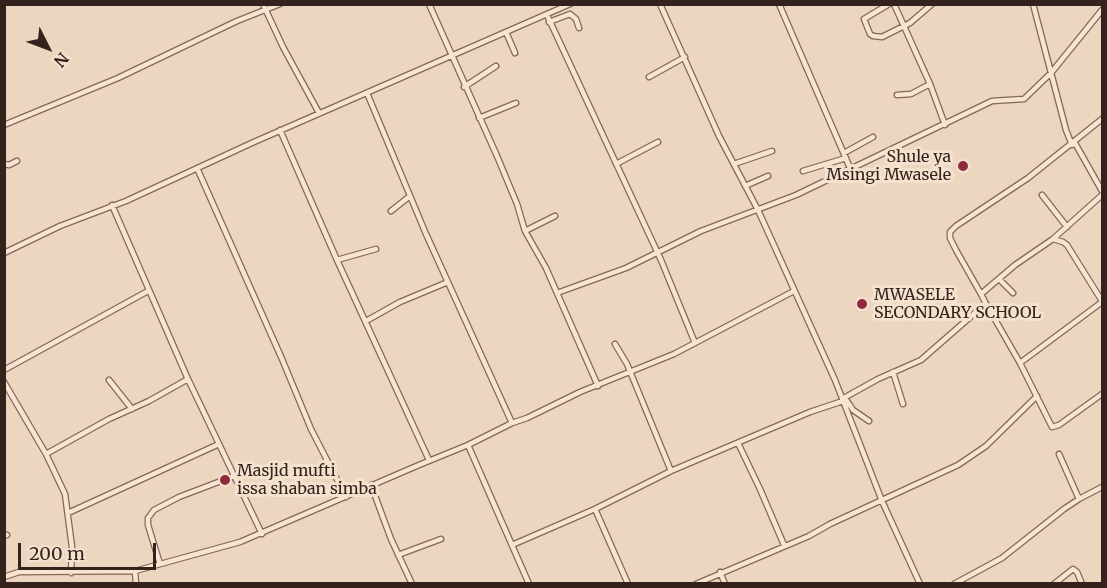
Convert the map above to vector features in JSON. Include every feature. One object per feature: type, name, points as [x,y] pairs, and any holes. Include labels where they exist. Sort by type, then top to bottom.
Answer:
[{"type":"street","points":[[263,4],[319,113]]},
{"type":"street","points":[[4,125],[118,78],[237,21],[280,4]]},
{"type":"street","points":[[429,4],[517,204],[525,231],[557,293],[598,386]]},
{"type":"street","points":[[4,252],[570,4]]},
{"type":"street","points":[[660,4],[734,164],[758,210],[843,399],[882,501],[920,584]]},
{"type":"street","points":[[779,4],[850,168]]},
{"type":"street","points":[[889,4],[864,18],[870,34],[876,38],[904,26],[932,4]]},
{"type":"street","points":[[894,4],[930,84],[945,125]]},
{"type":"street","points":[[981,294],[1031,253],[1053,239],[1102,193],[1066,130],[1033,4]]},
{"type":"street","points":[[557,293],[626,268],[701,231],[796,195],[992,101],[1024,99],[1051,73],[1102,10]]},
{"type":"street","points":[[547,15],[657,253],[695,343]]},
{"type":"street","points":[[549,22],[558,17],[571,15],[579,28]]},
{"type":"street","points":[[506,32],[515,53]]},
{"type":"street","points":[[648,77],[685,57]]},
{"type":"street","points":[[464,87],[496,66]]},
{"type":"street","points":[[897,95],[911,94],[930,84]]},
{"type":"street","points":[[367,93],[410,196],[512,423]]},
{"type":"street","points":[[479,118],[516,103]]},
{"type":"street","points":[[1102,119],[1073,144],[1007,193],[951,230],[949,236],[1020,363],[1052,427],[1055,428],[1102,394]]},
{"type":"street","points":[[280,130],[429,460]]},
{"type":"street","points":[[803,171],[845,155],[873,138]]},
{"type":"street","points":[[615,164],[658,142]]},
{"type":"street","points":[[734,164],[772,151]]},
{"type":"street","points":[[4,164],[9,165],[17,161]]},
{"type":"street","points":[[197,168],[315,437],[346,496]]},
{"type":"street","points":[[745,186],[768,176]]},
{"type":"street","points":[[1042,195],[1067,227]]},
{"type":"street","points":[[391,212],[410,196]]},
{"type":"street","points":[[112,205],[188,379],[262,534]]},
{"type":"street","points":[[525,231],[555,216]]},
{"type":"street","points":[[1020,363],[1102,302],[1067,245],[1053,239]]},
{"type":"street","points":[[337,260],[376,249]]},
{"type":"street","points":[[999,279],[1013,293]]},
{"type":"street","points":[[366,321],[400,302],[448,282]]},
{"type":"street","points":[[4,370],[148,291]]},
{"type":"street","points":[[4,577],[19,572],[135,571],[217,550],[262,534],[370,485],[468,446],[512,423],[630,373],[695,343],[794,291]]},
{"type":"street","points":[[512,545],[672,471],[843,399],[893,372],[912,365],[927,356],[985,302]]},
{"type":"street","points":[[615,344],[630,373],[672,471]]},
{"type":"street","points":[[893,372],[903,404]]},
{"type":"street","points":[[46,454],[109,419],[164,394],[188,379]]},
{"type":"street","points":[[109,380],[132,409]]},
{"type":"street","points":[[4,382],[46,454],[65,494],[72,547],[71,573]]},
{"type":"street","points":[[696,584],[808,536],[958,465],[986,446],[1037,396]]},
{"type":"street","points":[[843,399],[853,410],[869,421]]},
{"type":"street","points":[[738,443],[784,545]]},
{"type":"street","points":[[68,513],[219,444]]},
{"type":"street","points":[[468,446],[529,584]]},
{"type":"street","points":[[1059,454],[1079,499]]},
{"type":"street","points":[[160,564],[148,525],[148,518],[154,510],[179,497],[234,476]]},
{"type":"street","points":[[370,485],[412,584]]},
{"type":"street","points":[[954,584],[1002,558],[1079,499],[1102,487]]},
{"type":"street","points":[[595,508],[628,584]]},
{"type":"street","points":[[398,555],[441,539]]},
{"type":"street","points":[[1054,584],[1074,569],[1082,584]]},
{"type":"street","points":[[135,571],[136,584]]},
{"type":"street","points":[[720,572],[725,584]]},
{"type":"street","points":[[966,578],[968,584]]},
{"type":"place","name":"Shule ya Msingi Mwasele","points":[[963,166]]},
{"type":"place","name":"MWASELE SECONDARY SCHOOL","points":[[862,304]]},
{"type":"place","name":"Masjid mufti issa shaban simba","points":[[225,480]]}]
